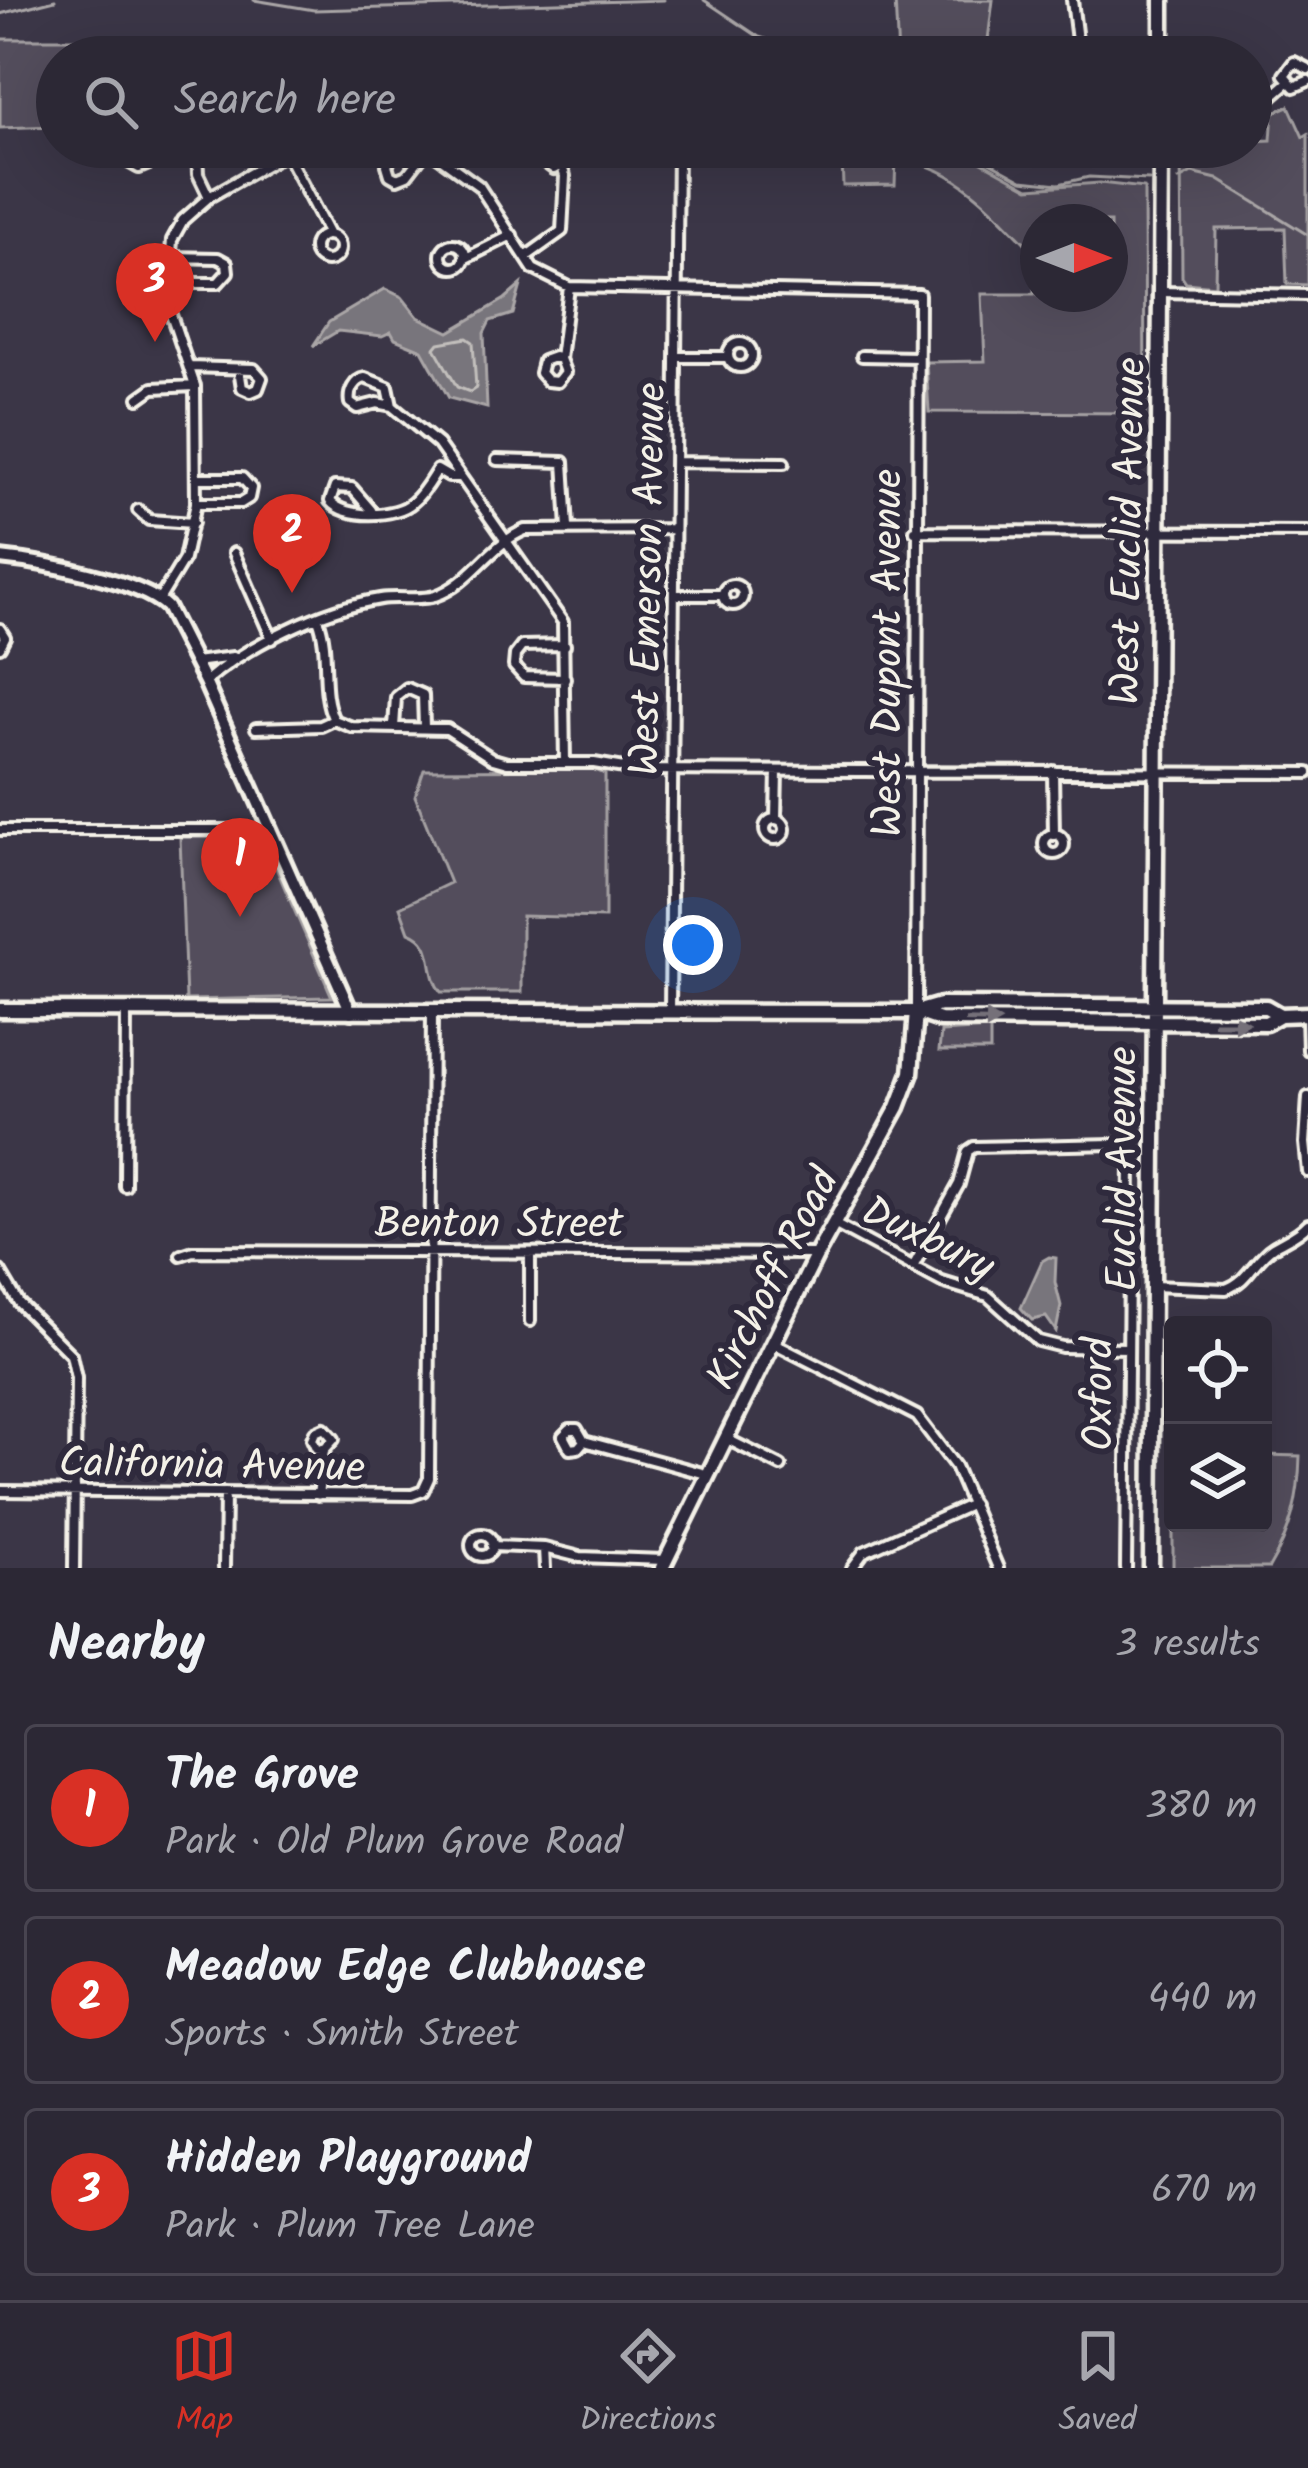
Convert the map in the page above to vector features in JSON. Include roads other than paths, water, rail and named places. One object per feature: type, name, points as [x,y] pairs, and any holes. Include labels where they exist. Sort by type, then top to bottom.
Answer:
[{"type":"main road","points":[[1162,0],[1162,36]]},
{"type":"main road","points":[[1161,168],[1161,292]]},
{"type":"main road","name":"West Euclid Avenue","points":[[1157,771],[1161,292]]},
{"type":"main road","name":"Euclid Avenue","points":[[1150,1568],[1157,771]]},
{"type":"main road","points":[[0,1010],[916,1012],[940,1005],[1155,1005],[1266,1007],[1280,1015]]},
{"type":"main road","points":[[916,1012],[940,1020],[1266,1023],[1280,1015],[1307,1014]]},
{"type":"main road","name":"Kirchoff Road","points":[[663,1564],[817,1254],[898,1107],[910,1073],[916,1012]]},
{"type":"street","points":[[1072,0],[1076,36]]},
{"type":"street","points":[[1287,83],[1284,71],[1290,64],[1298,62],[1308,69]]},
{"type":"street","points":[[1287,83],[1298,88],[1308,81]]},
{"type":"street","points":[[1272,96],[1287,83]]},
{"type":"street","points":[[198,168],[208,197]]},
{"type":"street","points":[[159,599],[184,559],[196,503],[195,386],[167,304],[168,256],[183,220],[208,197],[261,168]]},
{"type":"street","points":[[293,168],[329,235]]},
{"type":"street","points":[[388,168],[397,178],[412,168]]},
{"type":"street","points":[[454,168],[479,186],[533,268],[568,287],[677,290]]},
{"type":"street","points":[[527,256],[562,232],[563,168]]},
{"type":"street","name":"West Emerson Avenue","points":[[670,1011],[678,168]]},
{"type":"street","points":[[464,259],[512,235]]},
{"type":"street","points":[[167,304],[136,304],[126,288],[133,280],[218,283],[228,272],[227,263],[218,258],[168,256]]},
{"type":"street","points":[[560,359],[568,287]]},
{"type":"street","name":"West Dupont Avenue","points":[[677,290],[919,294],[916,1012]]},
{"type":"street","points":[[1161,292],[1308,295]]},
{"type":"street","points":[[862,356],[918,357]]},
{"type":"street","points":[[678,357],[728,357]]},
{"type":"street","points":[[189,368],[239,369]]},
{"type":"street","points":[[392,406],[388,387],[365,378],[349,394],[357,408],[377,403],[392,406],[434,440],[563,622],[565,763]]},
{"type":"street","points":[[139,398],[153,388],[195,386]]},
{"type":"street","points":[[371,511],[352,488],[334,487],[330,493],[329,501],[343,512],[395,512],[409,506],[445,455]]},
{"type":"street","points":[[497,460],[564,462],[568,528]]},
{"type":"street","points":[[676,462],[784,463]]},
{"type":"street","points":[[437,470],[458,477]]},
{"type":"street","points":[[196,478],[242,478],[251,488],[249,498],[241,503],[196,503]]},
{"type":"street","points":[[137,510],[149,520],[193,523]]},
{"type":"street","points":[[195,662],[235,656],[377,599],[434,596],[461,580],[505,540],[533,528],[674,529]]},
{"type":"street","points":[[915,531],[1308,532]]},
{"type":"street","points":[[234,554],[272,639]]},
{"type":"street","points":[[0,558],[59,567],[159,599],[175,618],[351,1012]]},
{"type":"street","points":[[674,596],[723,596]]},
{"type":"street","points":[[318,620],[327,647],[328,710],[334,720],[352,727],[452,730],[499,762],[674,770],[1308,773]]},
{"type":"street","points":[[0,629],[5,637],[0,647]]},
{"type":"street","points":[[565,645],[522,646],[514,659],[515,671],[524,677],[565,678]]},
{"type":"street","points":[[205,682],[235,656]]},
{"type":"street","points":[[394,727],[396,697],[407,688],[423,694],[424,727]]},
{"type":"street","points":[[256,728],[321,726],[334,720]]},
{"type":"street","points":[[776,818],[777,771]]},
{"type":"street","points":[[1053,771],[1054,835]]},
{"type":"street","points":[[0,830],[271,830]]},
{"type":"street","points":[[430,1251],[432,1009]]},
{"type":"street","points":[[125,1186],[126,1011]]},
{"type":"street","points":[[1307,1014],[1308,1049]]},
{"type":"street","points":[[1308,1097],[1308,1172]]},
{"type":"street","name":"Oxford","points":[[914,1265],[974,1147],[1121,1146],[1130,1162],[1126,1568]]},
{"type":"street","name":"Duxbury","points":[[834,1224],[942,1282],[988,1296],[1038,1341],[1062,1347],[1126,1348]]},
{"type":"street","points":[[1153,1286],[1215,1289],[1237,1285],[1275,1245],[1308,1224]]},
{"type":"street","name":"Benton Street","points":[[181,1256],[193,1251],[817,1254]]},
{"type":"street","name":"California Avenue","points":[[0,1491],[412,1495],[423,1491],[429,1478],[430,1251]]},
{"type":"street","points":[[530,1253],[530,1322]]},
{"type":"street","points":[[0,1271],[19,1303],[70,1354],[76,1378],[74,1568]]},
{"type":"street","points":[[775,1343],[917,1416],[955,1466],[998,1568]]},
{"type":"street","points":[[725,1439],[782,1466]]},
{"type":"street","points":[[584,1441],[706,1474]]},
{"type":"street","points":[[317,1495],[325,1450]]},
{"type":"street","points":[[224,1568],[225,1493]]},
{"type":"street","points":[[852,1568],[863,1552],[972,1504]]},
{"type":"street","points":[[492,1546],[663,1564]]},
{"type":"street","points":[[544,1548],[544,1568]]},
{"type":"water","points":[[521,285],[513,314],[490,321],[484,333],[487,408],[449,398],[422,350],[395,339],[391,332],[382,336],[338,331],[313,346],[329,322],[385,289],[402,297],[418,317],[449,332]]},
{"type":"water","points":[[1056,1258],[1061,1306],[1056,1331],[1046,1317],[1032,1320],[1021,1308],[1042,1261]]},
{"type":"waterway","points":[[0,14],[55,0]]},
{"type":"waterway","points":[[254,0],[314,10],[664,0]]},
{"type":"waterway","points":[[704,0],[758,36]]},
{"type":"waterway","points":[[1000,168],[1022,180],[1059,184],[1089,177],[1149,180]]},
{"type":"waterway","points":[[1179,180],[1192,173],[1217,179],[1308,235]]},
{"type":"place","name":"Hidden Playground","points":[[155,342]]},
{"type":"place","name":"Meadow Edge Clubhouse","points":[[292,593]]},
{"type":"place","name":"The Grove","points":[[240,917]]}]
